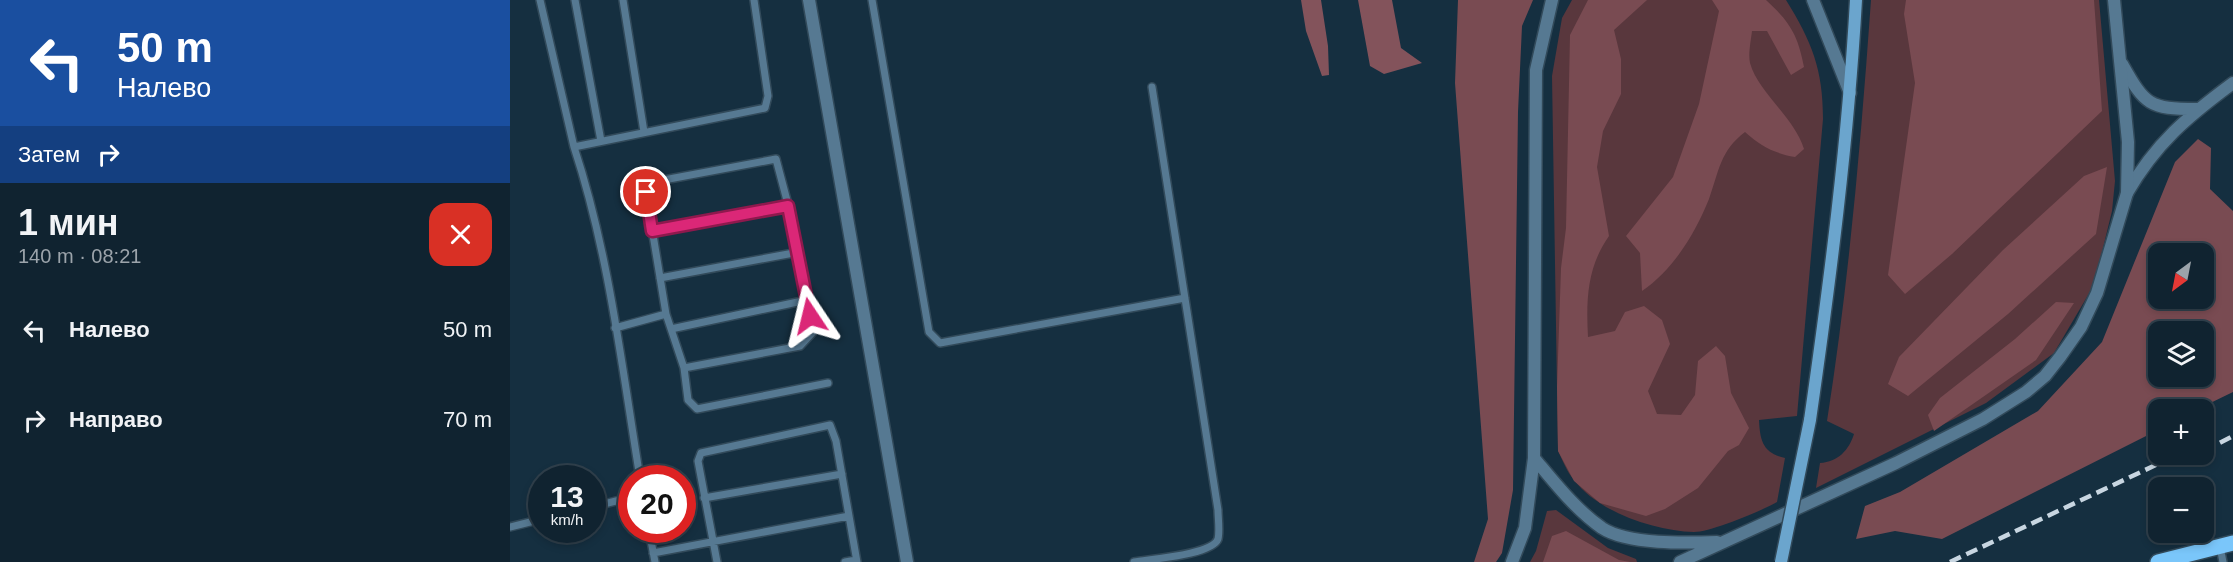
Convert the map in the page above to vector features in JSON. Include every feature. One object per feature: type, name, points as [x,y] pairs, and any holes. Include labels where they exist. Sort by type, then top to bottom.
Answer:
[{"type":"main road","points":[[1781,562],[1810,420],[1831,279],[1851,94],[1856,0]]},
{"type":"main road","points":[[2158,562],[2226,545]]},
{"type":"street","points":[[809,0],[907,562]]},
{"type":"street","points":[[1512,562],[1525,528],[1534,458],[1536,70],[1552,0]]},
{"type":"street","points":[[1813,0],[1851,94]]},
{"type":"street","points":[[1680,562],[1896,463],[1973,424],[2026,392],[2044,376],[2081,327],[2097,293],[2127,193],[2128,142],[2114,0]]},
{"type":"street","points":[[2122,63],[2140,96],[2156,106],[2197,109]]},
{"type":"street","points":[[2127,193],[2158,145],[2197,109],[2233,83]]},
{"type":"street","points":[[1534,458],[1570,501],[1604,529],[1639,539],[1677,544],[1726,541]]},
{"type":"lane","points":[[540,0],[574,147],[589,199],[615,328],[638,465]]},
{"type":"lane","points":[[575,0],[601,141]]},
{"type":"lane","points":[[622,0],[644,132]]},
{"type":"lane","points":[[574,147],[765,108],[768,96],[754,0]]},
{"type":"lane","points":[[872,0],[928,332],[940,343],[1185,298]]},
{"type":"lane","points":[[1134,562],[1187,554],[1211,547],[1218,538],[1218,510],[1152,87]]},
{"type":"lane","points":[[684,368],[800,346],[813,332],[799,252],[776,159],[653,182],[646,192],[666,314],[684,368],[688,400],[697,409],[828,383]]},
{"type":"lane","points":[[652,231],[788,206]]},
{"type":"lane","points":[[660,278],[799,252]]},
{"type":"lane","points":[[671,329],[807,300]]},
{"type":"lane","points":[[615,328],[666,314]]},
{"type":"lane","points":[[717,562],[698,461],[701,453],[830,425],[842,474],[857,561],[845,562]]},
{"type":"lane","points":[[704,498],[842,474]]},
{"type":"lane","points":[[653,553],[849,516]]},
{"type":"lane","points":[[510,526],[528,522]]},
{"type":"lane","points":[[651,543],[655,562]]},
{"type":"lane","points":[[2223,562],[2226,545]]},
{"type":"shaded area","points":[[1301,0],[1321,0],[1328,46],[1329,75],[1322,76],[1306,31]]},
{"type":"shaded area","points":[[1358,0],[1392,0],[1401,48],[1422,63],[1384,74],[1370,66]]},
{"type":"shaded area","points":[[1458,0],[1533,0],[1522,26],[1518,112],[1513,490],[1502,553],[1496,562],[1474,562],[1488,519],[1455,83]]},
{"type":"shaded area","points":[[1572,0],[1786,0],[1803,29],[1818,70],[1823,119],[1797,416],[1759,420],[1764,445],[1772,453],[1785,458],[1777,502],[1712,529],[1694,532],[1662,528],[1628,518],[1612,510],[1584,491],[1567,470],[1558,451],[1552,76],[1562,18]]},
{"type":"shaded area","points":[[1588,0],[1647,0],[1614,30],[1621,59],[1621,94],[1603,131],[1597,167],[1609,236],[1592,272],[1587,310],[1588,337],[1615,331],[1625,312],[1644,306],[1662,320],[1670,344],[1648,391],[1657,414],[1681,415],[1695,395],[1698,361],[1716,346],[1725,356],[1731,393],[1749,428],[1739,445],[1728,451],[1698,488],[1665,509],[1646,516],[1600,503],[1574,481],[1558,451],[1557,387],[1561,268],[1566,228],[1570,35]]},
{"type":"shaded area","points":[[1712,0],[1766,0],[1792,30],[1804,67],[1791,75],[1767,31],[1752,31],[1749,59],[1760,84],[1792,126],[1804,149],[1795,157],[1768,148],[1745,132],[1737,139],[1721,162],[1709,199],[1690,238],[1664,273],[1642,291],[1640,253],[1626,236],[1673,177],[1699,104],[1719,11]]},
{"type":"shaded area","points":[[1871,0],[2099,0],[2115,181],[2112,211],[2094,285],[2054,353],[1986,403],[1816,488],[1820,463],[1837,458],[1842,454],[1854,434],[1827,421],[1854,211]]},
{"type":"shaded area","points":[[1906,0],[2094,0],[2102,111],[1952,254],[1905,294],[1888,275],[1915,83],[1904,14]]},
{"type":"shaded area","points":[[2198,139],[2211,148],[2210,189],[2233,211],[2233,392],[2214,401],[2214,399],[2148,399],[2148,435],[1942,539],[1895,531],[1856,539],[1865,506],[1900,492],[2038,411],[2102,342],[2175,162]]},
{"type":"shaded area","points":[[2107,167],[2096,234],[2008,314],[1908,396],[1888,384],[1899,357],[2003,250],[2084,176]]},
{"type":"shaded area","points":[[2056,302],[2074,303],[2036,360],[1934,431],[1928,415],[1940,398],[2015,339]]},
{"type":"shaded area","points":[[1556,510],[1608,548],[1636,559],[1637,562],[1530,562],[1536,551],[1547,511]]},
{"type":"shaded area","points":[[1566,531],[1619,560],[1630,562],[1543,562],[1552,536]]},
{"type":"railway","points":[[2214,446],[2233,436]]},
{"type":"railway","points":[[1950,562],[2156,465]]},
{"type":"route","points":[[646,192],[652,231],[788,206],[794,226],[810,316]]}]
